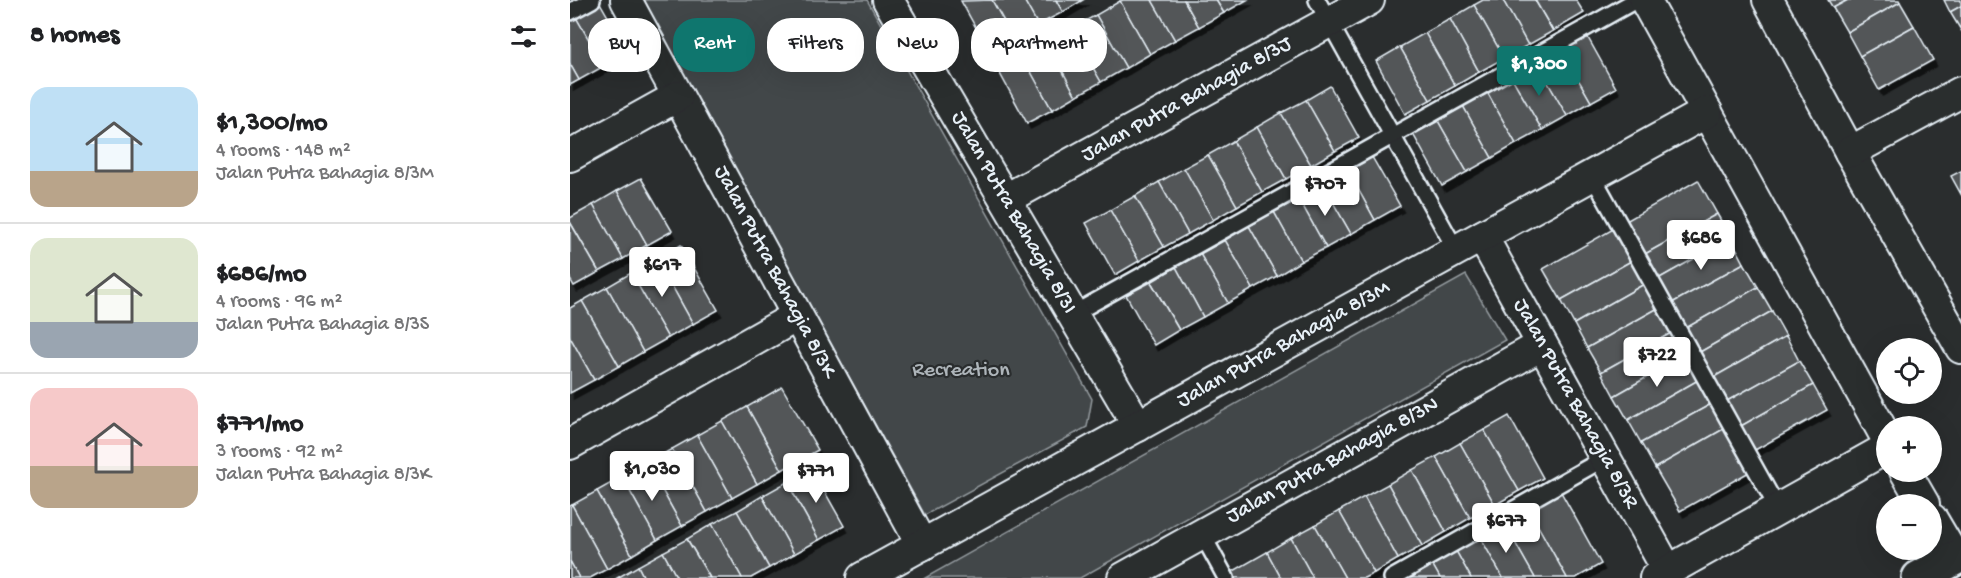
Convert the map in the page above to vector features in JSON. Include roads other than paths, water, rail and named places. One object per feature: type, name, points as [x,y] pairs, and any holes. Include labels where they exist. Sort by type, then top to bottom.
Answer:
[{"type":"main road","points":[[1919,578],[1958,557]]},
{"type":"street","name":"Jalan Putra Bahagia 8/3K","points":[[626,0],[922,545]]},
{"type":"street","name":"Jalan Putra Bahagia 8/3I","points":[[888,0],[1138,426]]},
{"type":"street","name":"Jalan Putra Bahagia 8/3J","points":[[1006,199],[1323,11],[1369,0]]},
{"type":"street","points":[[1645,0],[1876,419]]},
{"type":"street","points":[[1768,0],[1850,152],[1961,348]]},
{"type":"street","points":[[1850,152],[1961,92]]},
{"type":"street","points":[[570,156],[678,96]]},
{"type":"street","name":"Jalan Putra Bahagia 8/3M","points":[[862,578],[1707,112]]},
{"type":"street","name":"Jalan Putra Bahagia 8/3R","points":[[1482,236],[1605,458],[1661,575]]},
{"type":"street","points":[[570,444],[797,316]]},
{"type":"street","name":"Jalan Putra Bahagia 8/3N","points":[[1123,578],[1542,345]]},
{"type":"street","points":[[1661,575],[1876,454]]},
{"type":"street","points":[[1942,534],[1958,557]]},
{"type":"lane","points":[[570,12],[592,0]]},
{"type":"lane","points":[[1073,314],[1636,0]]},
{"type":"lane","points":[[1323,11],[1456,250]]},
{"type":"lane","points":[[1592,175],[1779,509]]},
{"type":"lane","points":[[1392,578],[1605,458]]},
{"type":"lane","points":[[1202,534],[1226,578]]},
{"type":"park label","name":"Recreation","points":[[961,371]]}]
